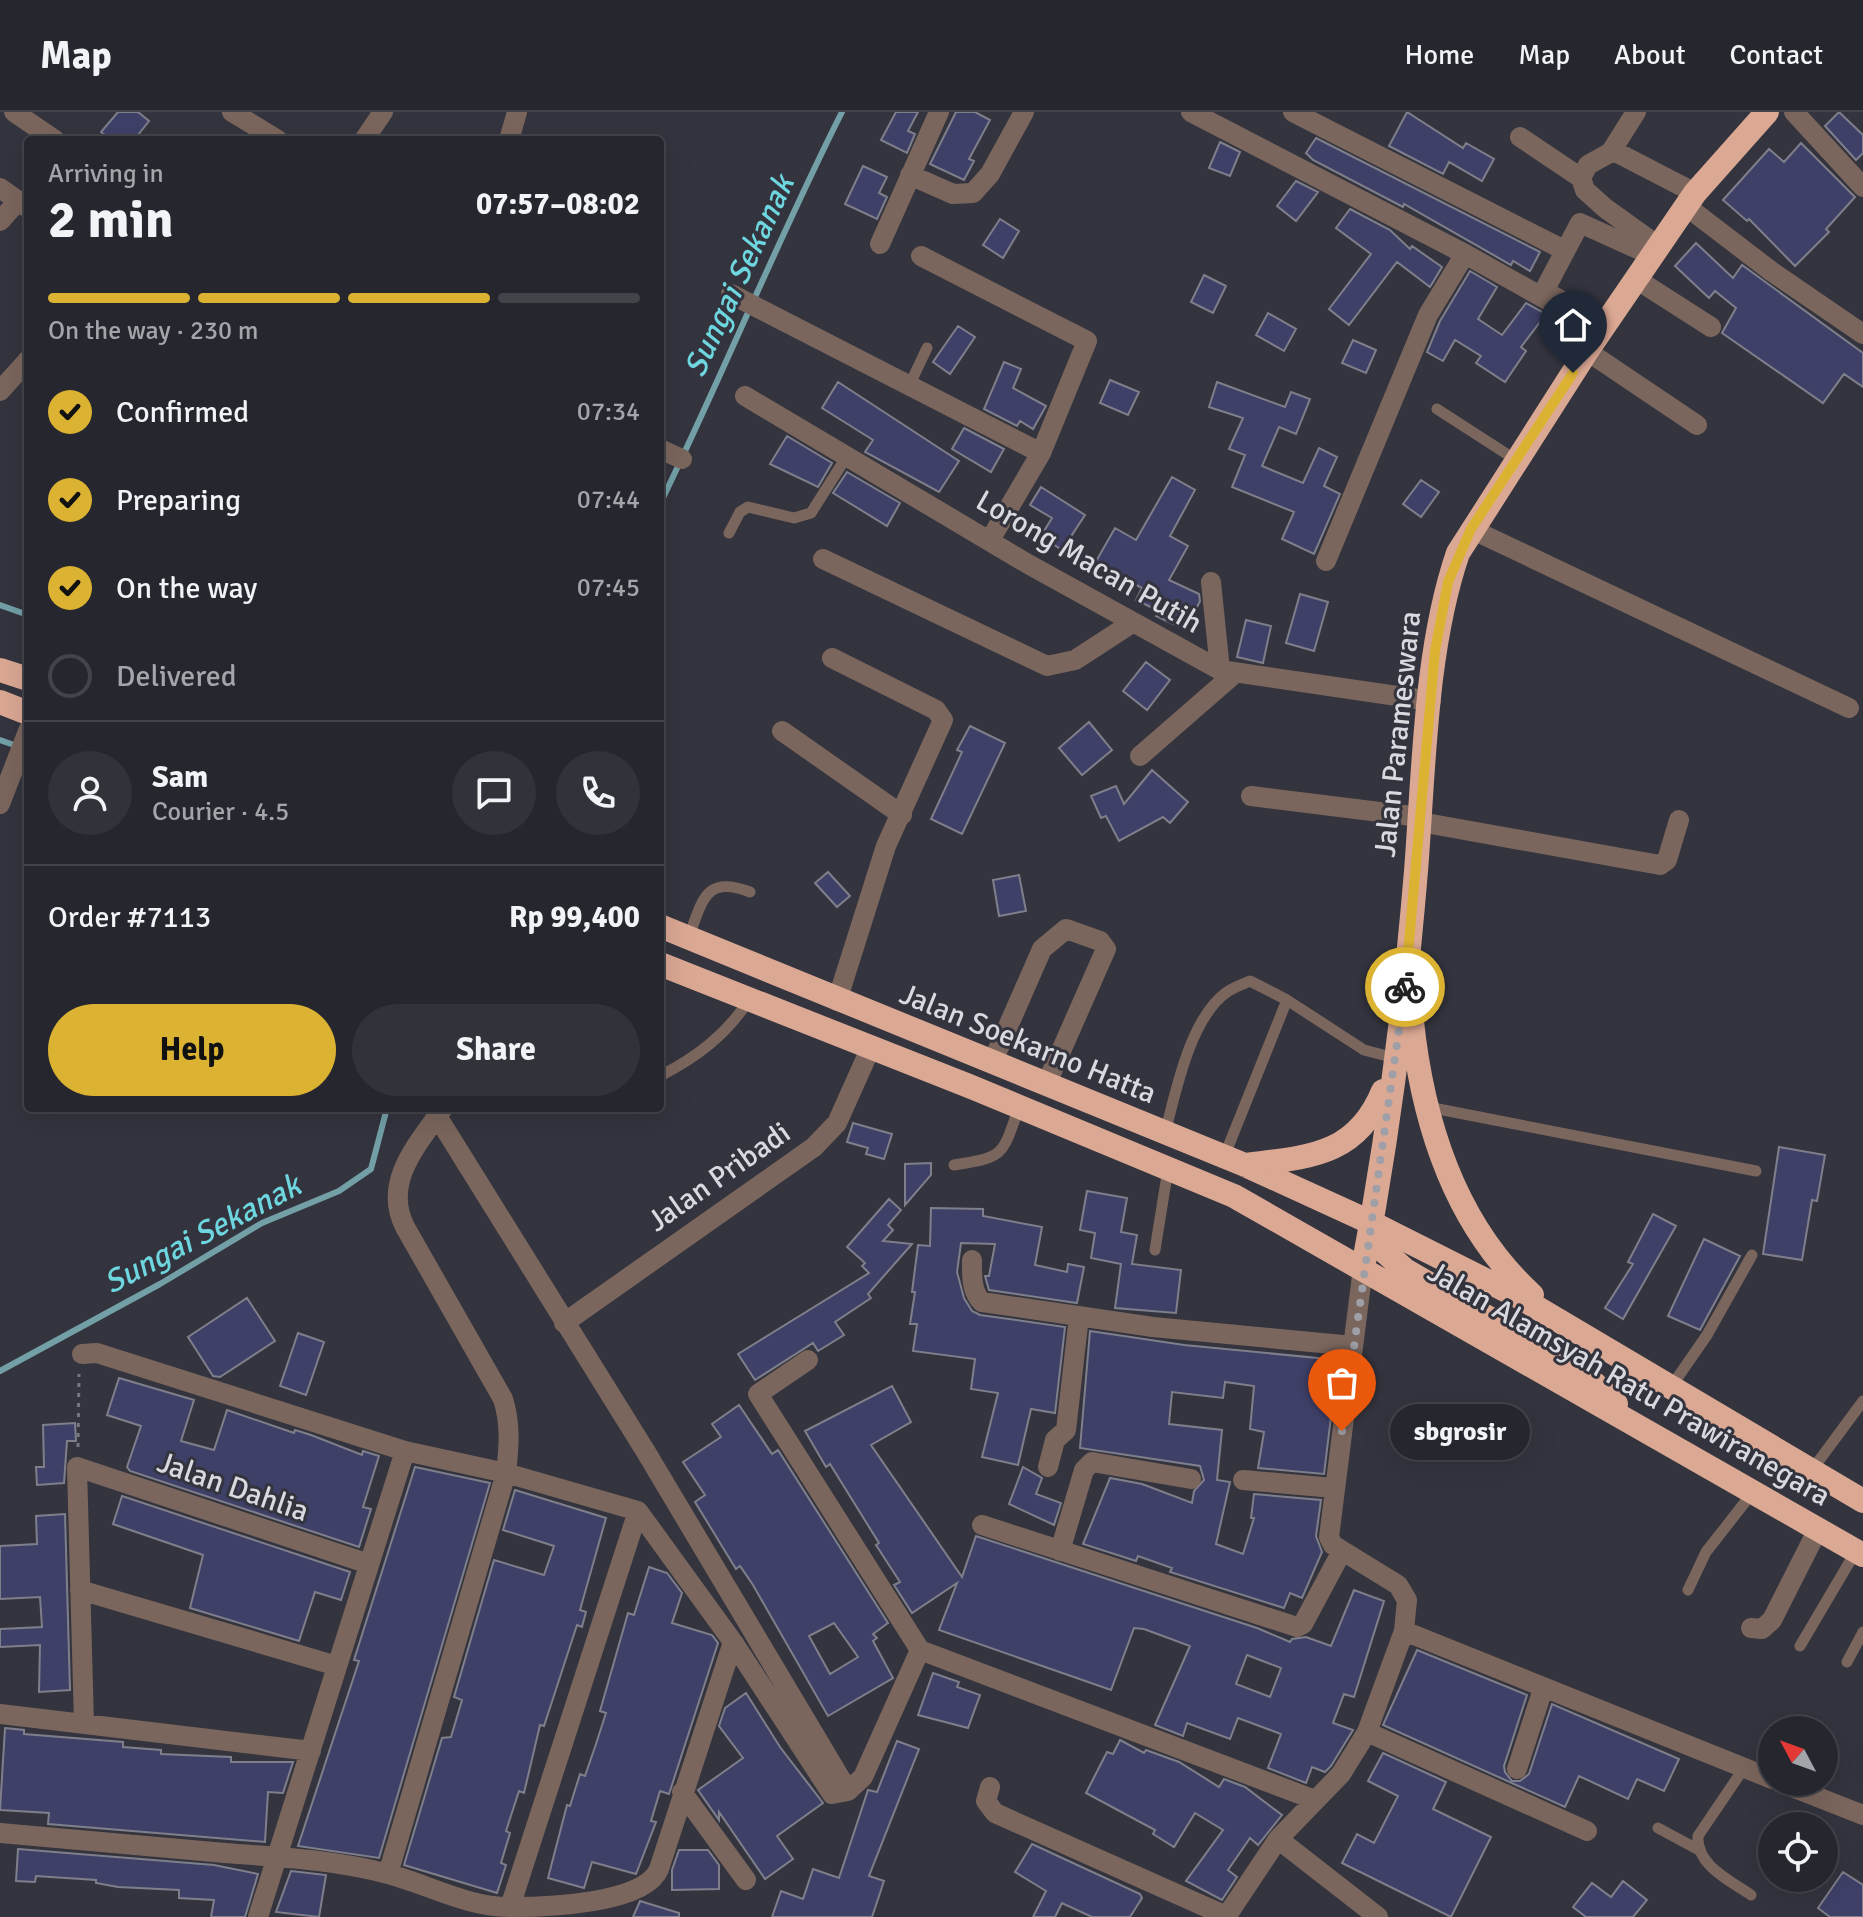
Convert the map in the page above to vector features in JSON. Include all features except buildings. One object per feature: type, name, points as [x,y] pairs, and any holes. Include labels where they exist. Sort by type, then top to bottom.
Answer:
[{"type":"highway","name":"Jalan Parameswara","points":[[1363,1268],[1408,970],[1435,651],[1448,582],[1471,529],[1655,250],[1691,199],[1767,112]]},
{"type":"highway","points":[[0,670],[24,678]]},
{"type":"highway","points":[[0,702],[24,711]]},
{"type":"highway","name":"Jalan Soekarno Hatta","points":[[664,927],[837,1001],[1234,1161],[1372,1223]]},
{"type":"highway","name":"Jalan Soekarno Hatta","points":[[664,966],[1234,1196],[1363,1268]]},
{"type":"highway","points":[[1408,970],[1414,1046],[1434,1136],[1469,1221],[1507,1273],[1562,1323]]},
{"type":"highway","points":[[1234,1161],[1307,1158],[1345,1141],[1362,1129],[1375,1111],[1395,1058]]},
{"type":"highway","points":[[1372,1223],[1385,1252],[1405,1270],[1581,1371],[1603,1388],[1629,1420]]},
{"type":"highway","name":"Jalan Alamsyah Ratu Prawiranegara","points":[[1372,1223],[1562,1323],[1863,1501]]},
{"type":"highway","name":"Jalan Alamsyah Ratu Prawiranegara","points":[[1363,1268],[1859,1553]]},
{"type":"street","points":[[14,112],[49,136]]},
{"type":"street","points":[[232,112],[271,136]]},
{"type":"street","points":[[367,136],[383,112]]},
{"type":"street","points":[[510,136],[517,112]]},
{"type":"street","points":[[880,244],[939,112]]},
{"type":"street","points":[[910,175],[953,194],[973,193],[990,174],[1024,112]]},
{"type":"street","points":[[1191,112],[1603,327]]},
{"type":"street","points":[[1293,112],[1564,250]]},
{"type":"street","points":[[1613,151],[1613,146],[1636,112]]},
{"type":"street","points":[[1794,112],[1863,187]]},
{"type":"street","points":[[1520,137],[1581,178],[1585,190],[1655,250]]},
{"type":"street","points":[[1581,178],[1588,165],[1613,151]]},
{"type":"street","points":[[1613,151],[1691,199],[1771,271],[1863,334]]},
{"type":"street","points":[[0,188],[23,204],[0,221]]},
{"type":"street","points":[[1603,327],[1544,291],[1577,225],[1584,224],[1655,250]]},
{"type":"street","points":[[1326,561],[1428,315],[1465,254]]},
{"type":"street","points":[[921,256],[1087,341],[1041,453],[990,540]]},
{"type":"street","points":[[1636,279],[1711,327]]},
{"type":"street","points":[[734,295],[1041,453]]},
{"type":"street","points":[[1587,351],[1697,425]]},
{"type":"street","points":[[0,391],[24,364]]},
{"type":"street","name":"Lorong Macan Putih","points":[[745,396],[1132,623],[1227,672],[1431,701]]},
{"type":"street","points":[[664,451],[682,459]]},
{"type":"street","points":[[1471,529],[1849,708]]},
{"type":"street","points":[[823,559],[1047,666],[1075,660],[1132,623]]},
{"type":"street","points":[[1140,756],[1227,672],[1211,582]]},
{"type":"street","points":[[832,658],[936,710],[943,727],[886,846],[837,1001]]},
{"type":"street","points":[[782,731],[902,815]]},
{"type":"street","points":[[0,804],[24,744]]},
{"type":"street","points":[[1251,796],[1420,820],[1660,865],[1667,860],[1679,820]]},
{"type":"street","points":[[992,1063],[1042,949],[1066,929],[1100,941],[1106,949],[1046,1085]]},
{"type":"street","name":"Jalan Pribadi","points":[[564,1323],[814,1147],[837,1123],[871,1047]]},
{"type":"street","points":[[388,1874],[506,1473],[509,1418],[503,1399],[405,1227],[396,1205],[397,1187],[408,1158],[440,1112],[848,1791]]},
{"type":"street","points":[[972,1260],[973,1280],[980,1301],[1153,1327],[1353,1346]]},
{"type":"street","points":[[990,1787],[986,1801],[995,1813],[1226,1916],[1278,1839],[1341,1774],[1367,1732],[1404,1631],[1407,1600],[1398,1585],[1342,1551],[1329,1537],[1363,1268]]},
{"type":"street","points":[[1048,1467],[1056,1438],[1066,1432],[1079,1316]]},
{"type":"street","points":[[82,1354],[97,1353],[405,1451],[506,1473],[638,1511],[733,1642],[829,1791],[836,1795],[848,1791],[863,1777],[920,1650]]},
{"type":"street","points":[[808,1360],[758,1394],[920,1650],[1315,1800]]},
{"type":"street","points":[[258,1917],[405,1451]]},
{"type":"street","points":[[1060,1551],[1084,1470],[1092,1462],[1191,1479]]},
{"type":"street","points":[[77,1467],[84,1724]]},
{"type":"street","name":"Jalan Dahlia","points":[[77,1467],[369,1564]]},
{"type":"street","points":[[1243,1480],[1334,1488]]},
{"type":"street","points":[[510,1907],[638,1511]]},
{"type":"street","points":[[982,1525],[1297,1627],[1303,1624],[1342,1551]]},
{"type":"street","points":[[1751,1628],[1762,1629],[1772,1620],[1818,1529]]},
{"type":"street","points":[[80,1590],[337,1666]]},
{"type":"street","points":[[1404,1631],[1758,1774]]},
{"type":"street","points":[[0,1833],[277,1857],[388,1874],[464,1901],[510,1907],[585,1909],[637,1890],[656,1875],[733,1642]]},
{"type":"street","points":[[1517,1769],[1543,1689]]},
{"type":"street","points":[[0,1714],[311,1751]]},
{"type":"street","points":[[1367,1732],[1587,1831]]},
{"type":"street","points":[[682,1792],[746,1880]]},
{"type":"street","points":[[1815,1796],[1863,1815]]},
{"type":"street","points":[[1278,1839],[1378,1917]]},
{"type":"lane","points":[[910,384],[927,348]]},
{"type":"lane","points":[[1437,409],[1516,460]]},
{"type":"lane","points":[[729,533],[740,512],[748,507],[794,518],[811,513],[847,456]]},
{"type":"lane","points":[[689,936],[707,894],[714,887],[727,883],[750,892]]},
{"type":"lane","points":[[1165,1134],[1196,1033],[1212,1007],[1227,992],[1250,981],[1287,1000],[1364,1050],[1395,1058]]},
{"type":"lane","points":[[664,1073],[718,1039],[750,999]]},
{"type":"lane","points":[[1234,1161],[1287,1000]]},
{"type":"lane","points":[[954,1165],[994,1159],[1005,1146],[1019,1107]]},
{"type":"lane","points":[[1428,1107],[1756,1171]]},
{"type":"lane","points":[[1155,1250],[1168,1169]]},
{"type":"lane","points":[[1671,1388],[1707,1335],[1752,1255]]},
{"type":"lane","points":[[1811,1471],[1863,1401]]},
{"type":"lane","points":[[1688,1590],[1706,1552],[1753,1492]]},
{"type":"lane","points":[[1800,1646],[1859,1553]]},
{"type":"lane","points":[[1847,1662],[1863,1632]]},
{"type":"lane","points":[[1697,1849],[1698,1836],[1744,1768]]},
{"type":"lane","points":[[1658,1828],[1697,1849],[1710,1866],[1751,1895]]},
{"type":"path","points":[[77,1467],[82,1354]]},
{"type":"waterway","name":"Sungai Sekanak","points":[[664,495],[842,112]]},
{"type":"waterway","points":[[0,605],[24,614]]},
{"type":"waterway","points":[[0,740],[17,746]]},
{"type":"waterway","name":"Sungai Sekanak","points":[[0,1371],[160,1284],[262,1223],[339,1191],[371,1169],[386,1112]]},
{"type":"way so far","points":[[1342,1431],[1405,987]]},
{"type":"place","name":"sbgrosir","points":[[1342,1431]]},
{"type":"route","points":[[1405,987],[1435,651],[1448,582],[1471,529],[1573,373]]}]
